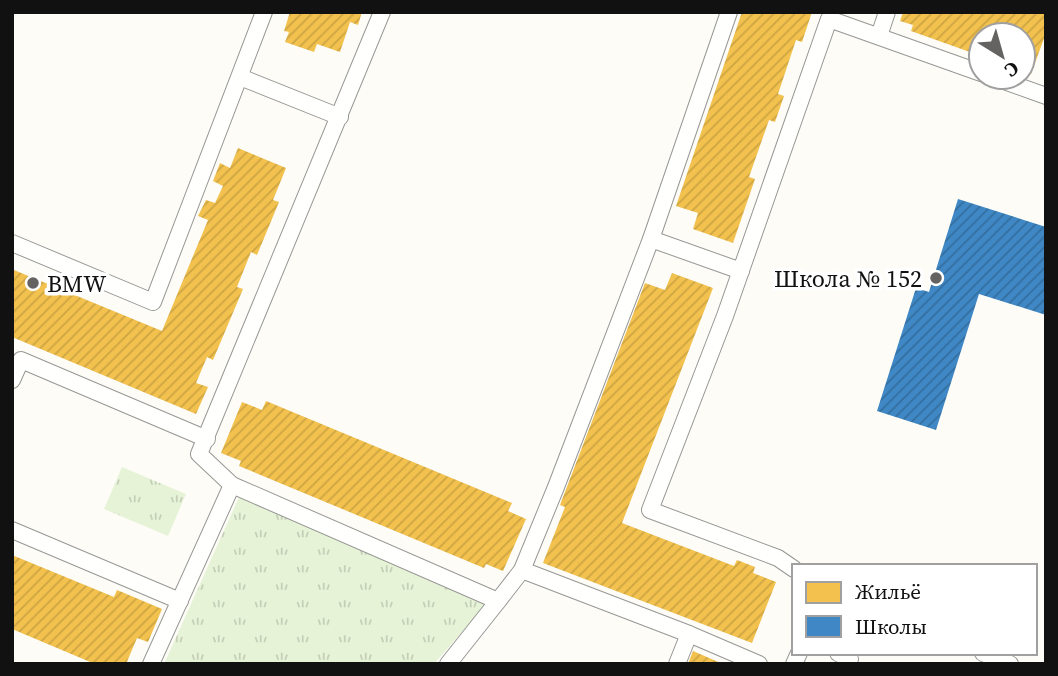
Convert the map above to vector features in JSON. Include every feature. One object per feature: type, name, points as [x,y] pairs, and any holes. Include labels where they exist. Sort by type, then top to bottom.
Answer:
[{"type":"lane","points":[[12,243],[153,302],[264,12]]},
{"type":"lane","points":[[383,12],[199,454],[232,485],[498,601]]},
{"type":"lane","points":[[448,664],[522,570],[651,239],[729,12]]},
{"type":"lane","points":[[879,36],[887,12]]},
{"type":"lane","points":[[792,568],[778,558],[650,510],[741,271],[829,19],[967,68]]},
{"type":"lane","points":[[240,77],[340,117]]},
{"type":"lane","points":[[651,239],[741,271]]},
{"type":"lane","points":[[12,380],[21,360],[207,439]]},
{"type":"lane","points":[[151,664],[232,485]]},
{"type":"lane","points":[[12,530],[180,601]]},
{"type":"lane","points":[[522,570],[690,634],[759,664]]},
{"type":"lane","points":[[677,664],[690,634]]},
{"type":"lane","points":[[988,655],[1010,664]]},
{"type":"green space","points":[[122,467],[186,494],[168,536],[104,509]]},
{"type":"green space","points":[[239,497],[487,603],[434,664],[164,664]]},
{"type":"building: Жильё","points":[[290,12],[362,12],[358,25],[350,22],[340,52],[317,44],[314,52],[285,42],[289,32],[284,31]]},
{"type":"building: Жильё","points":[[742,12],[812,12],[802,42],[796,40],[778,94],[784,96],[775,122],[769,120],[749,177],[755,179],[733,243],[693,229],[698,213],[676,206]]},
{"type":"building: Жильё","points":[[903,12],[1046,12],[1046,33],[1037,58],[1037,21],[967,21],[967,51],[911,31],[913,25],[900,21]]},
{"type":"building: Жильё","points":[[238,148],[286,168],[273,200],[279,202],[257,255],[251,252],[237,287],[243,289],[213,360],[207,357],[196,383],[208,387],[196,414],[12,337],[14,270],[162,331],[208,220],[198,216],[206,200],[215,203],[223,186],[213,181],[220,163],[230,168]]},
{"type":"building: Жильё","points":[[672,273],[713,288],[622,523],[734,566],[737,560],[755,567],[753,573],[776,582],[752,643],[543,563],[565,507],[560,505],[645,283],[665,290]]},
{"type":"building: Жильё","points":[[266,401],[512,503],[508,511],[526,519],[503,571],[486,564],[484,568],[239,466],[241,461],[221,453],[242,402],[262,410]]},
{"type":"building: Жильё","points":[[12,555],[114,597],[117,590],[162,609],[148,642],[137,638],[126,664],[95,664],[12,629]]},
{"type":"building: Жильё","points":[[693,651],[723,664],[688,664]]},
{"type":"building: Школы","points":[[958,199],[1046,227],[1046,315],[979,294],[936,430],[877,411],[916,288],[929,292]]},
{"type":"place","name":"Школа № 152","points":[[936,278]]},
{"type":"place","name":"BMW","points":[[33,283]]}]
